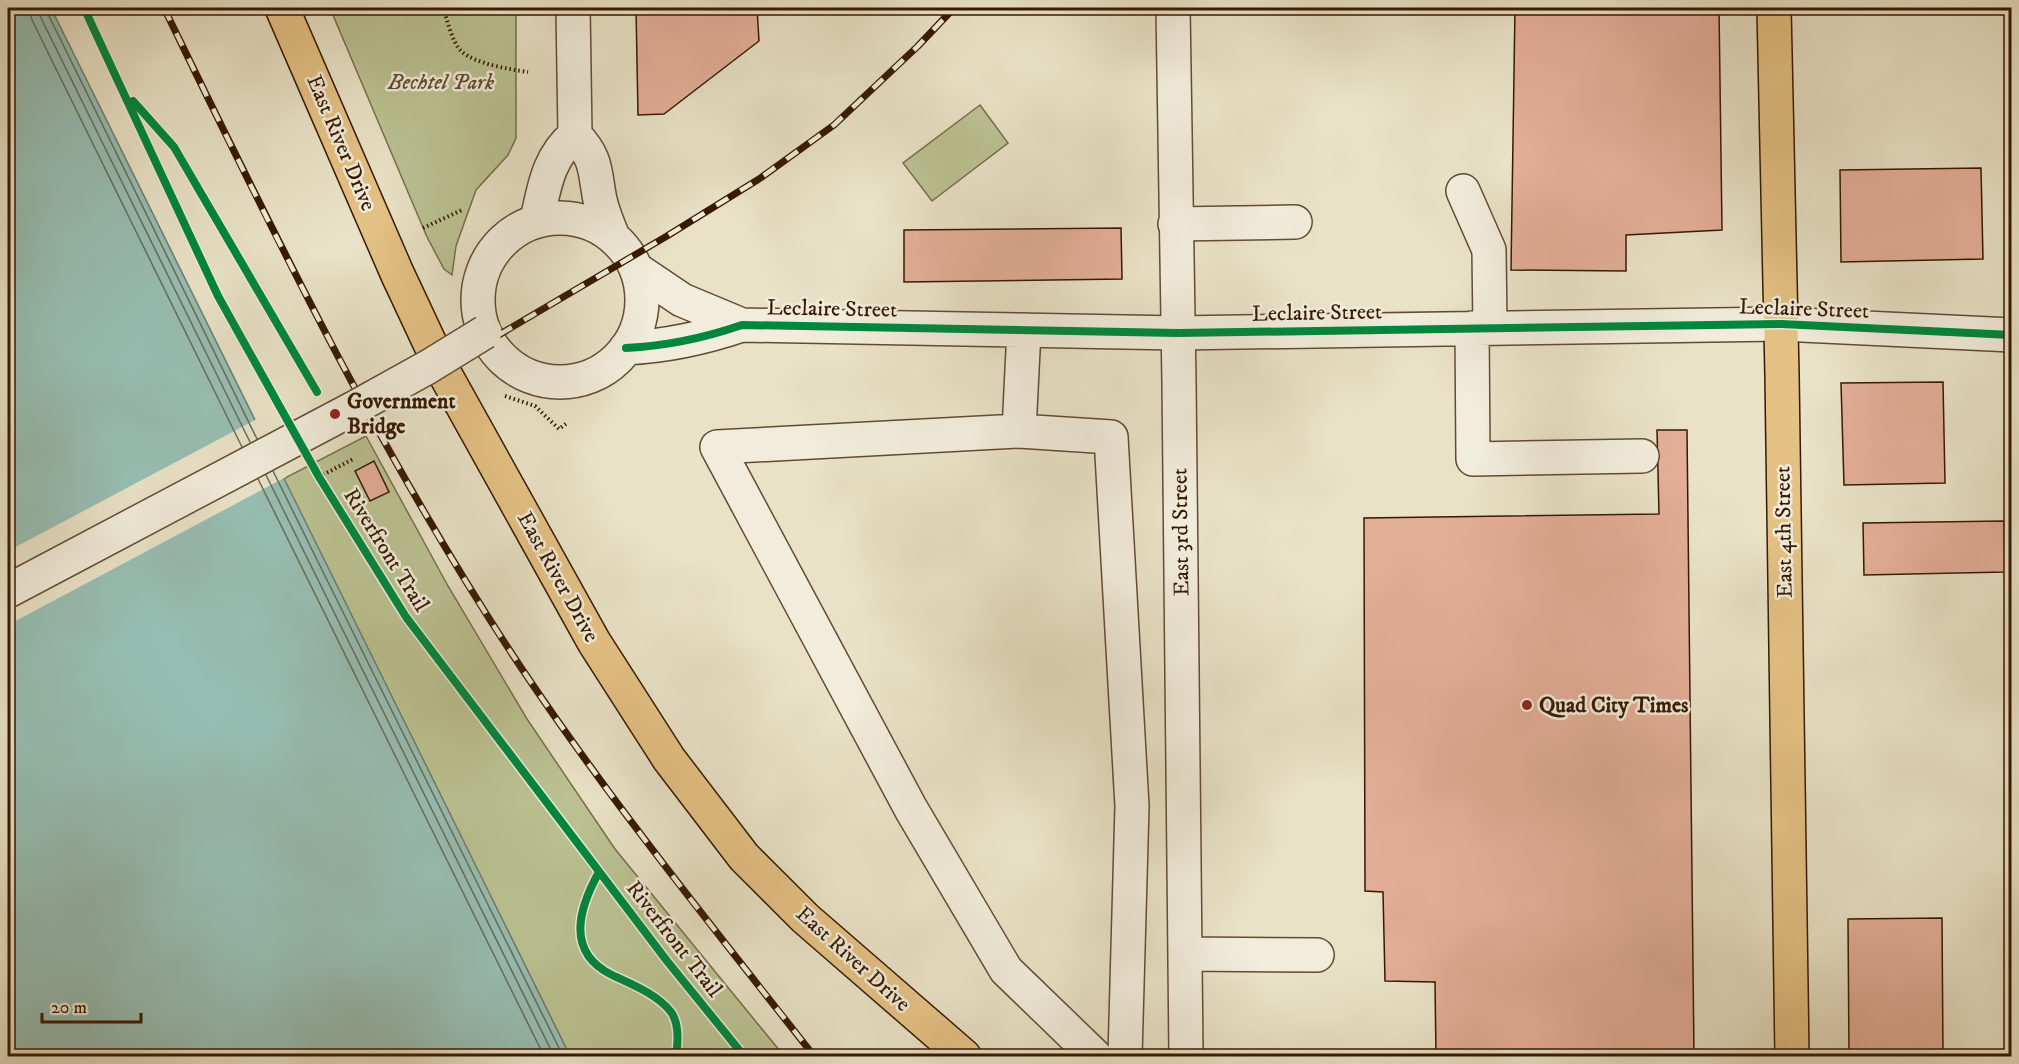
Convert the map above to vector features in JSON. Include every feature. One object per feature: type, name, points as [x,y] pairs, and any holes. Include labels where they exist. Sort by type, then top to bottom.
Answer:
[{"type":"main road","name":"East River Drive","points":[[282,8],[397,273],[441,367],[594,642],[663,749],[752,865],[804,918],[964,1056]]},
{"type":"main road","name":"East 4th Street","points":[[1773,8],[1781,324],[1792,1056]]},
{"type":"street","points":[[573,8],[574,135],[586,147],[595,165],[603,214],[613,237]]},
{"type":"street","name":"East 3rd Street","points":[[1173,8],[1186,1056]]},
{"type":"street","points":[[537,220],[549,168],[564,144],[574,135]]},
{"type":"street","points":[[1463,191],[1489,250],[1481,328],[1473,459],[1642,456]]},
{"type":"street","points":[[557,217],[577,219],[596,225],[613,237],[626,252],[636,269],[641,289],[641,309],[637,327],[626,348],[604,369],[571,382],[552,382],[532,378],[513,368],[498,354],[484,332],[479,317],[477,296],[481,275],[490,256],[518,228],[537,220],[557,217]]},
{"type":"street","points":[[1175,224],[1295,222]]},
{"type":"street","points":[[636,269],[682,300],[742,325]]},
{"type":"street","name":"Leclaire Street","points":[[626,348],[695,340],[742,325],[1178,333],[1781,324],[2012,335]]},
{"type":"street","points":[[1019,431],[1024,330]]},
{"type":"street","points":[[8,591],[354,408],[428,367],[484,332]]},
{"type":"street","points":[[1095,1056],[1006,970],[911,809],[717,447],[1019,431],[1111,437],[1132,806],[1125,1056]]},
{"type":"street","points":[[1132,806],[1183,806]]},
{"type":"street","points":[[1185,954],[1317,955]]},
{"type":"path","points":[[443,8],[460,50],[499,67],[528,72]]},
{"type":"path","points":[[423,228],[462,210]]},
{"type":"path","points":[[505,396],[535,406],[559,429],[567,423]]},
{"type":"path","points":[[321,481],[353,459]]},
{"type":"green space","name":"Bechtel Park","points":[[330,8],[516,8],[516,138],[508,155],[476,190],[456,246],[452,275],[444,269],[427,237]]},
{"type":"green space","points":[[980,105],[1008,143],[932,201],[903,163]]},
{"type":"green space","points":[[366,436],[448,586],[527,719],[615,849],[784,1056],[570,1056],[283,479]]},
{"type":"water","points":[[8,8],[51,8],[570,1056],[8,1056]]},
{"type":"pier","points":[[257,419],[286,477],[8,625],[8,551]]},
{"type":"building","points":[[636,8],[757,8],[759,41],[664,114],[638,115]]},
{"type":"building","points":[[1515,8],[1719,8],[1722,230],[1626,235],[1626,271],[1511,270]]},
{"type":"building","points":[[1981,168],[1983,259],[1841,262],[1840,170]]},
{"type":"building","points":[[1121,228],[1122,279],[904,282],[904,230]]},
{"type":"building","points":[[1943,382],[1945,483],[1844,485],[1841,383]]},
{"type":"building","name":"Quad City Times","points":[[1657,430],[1687,430],[1694,1056],[1436,1056],[1435,982],[1385,981],[1383,892],[1365,891],[1364,518],[1659,514]]},
{"type":"building","points":[[374,461],[389,492],[370,501],[355,471]]},
{"type":"building","points":[[2004,521],[2005,572],[1864,575],[1863,523]]},
{"type":"building","points":[[1942,918],[1943,1056],[1849,1056],[1848,919]]},
{"type":"railway","points":[[164,8],[332,344],[422,509],[471,590],[522,669],[592,768],[665,866],[814,1056]]},
{"type":"railway","points":[[8,602],[378,406],[667,236],[759,179],[834,125],[918,46],[954,8]]},
{"type":"cycle path","name":"Riverfront Trail","points":[[84,8],[218,296],[319,477],[406,617],[667,961],[744,1056]]},
{"type":"cycle path","points":[[133,101],[174,147],[317,392]]},
{"type":"cycle path","points":[[626,348],[685,341],[742,325],[1178,333],[1781,324],[2012,335]]},
{"type":"cycle path","points":[[599,872],[582,914],[580,928],[587,954],[597,965],[651,995],[671,1012],[677,1027],[676,1056]]},
{"type":"place","name":"Government Bridge","points":[[335,414]]},
{"type":"place","name":"Quad City Times","points":[[1527,705]]}]
